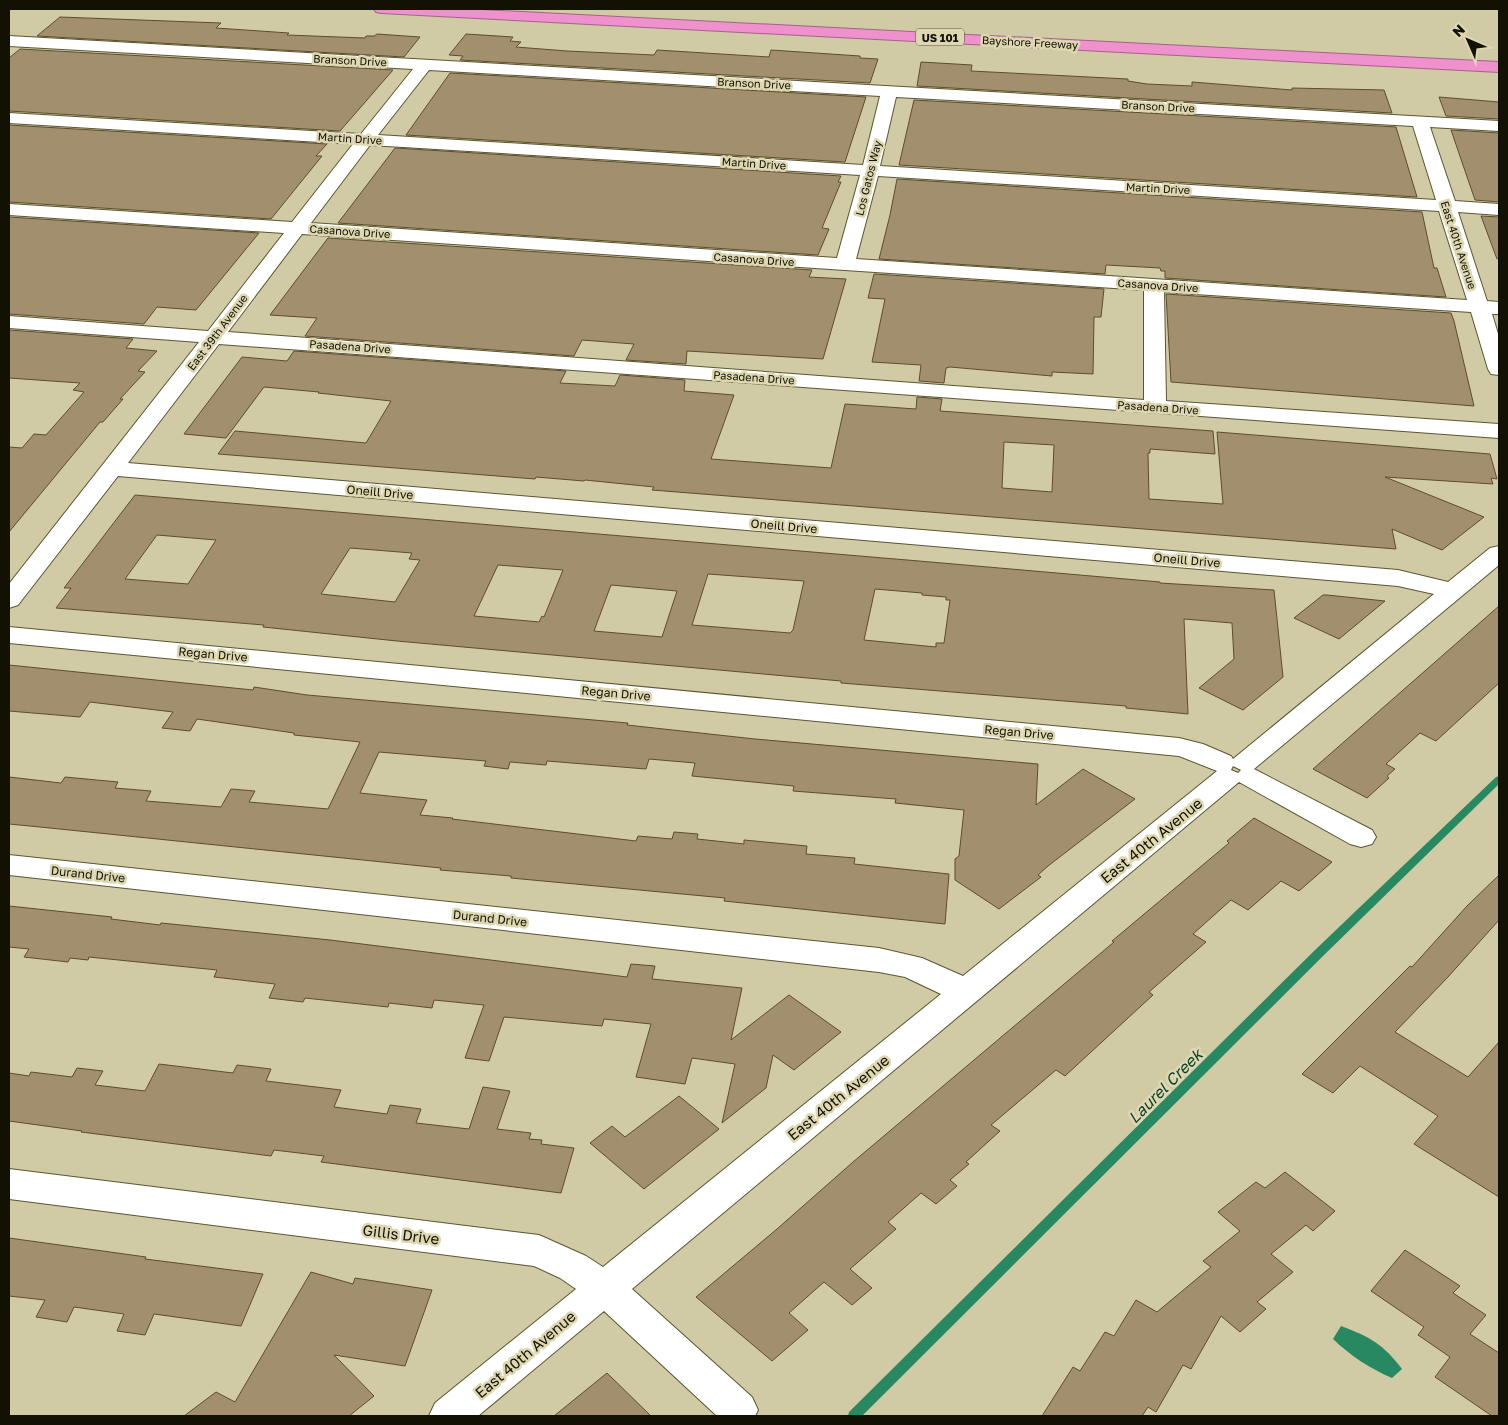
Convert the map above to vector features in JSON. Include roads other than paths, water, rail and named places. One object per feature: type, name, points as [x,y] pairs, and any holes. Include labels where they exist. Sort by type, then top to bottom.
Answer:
[{"type":"highway","name":"Bayshore Freeway","points":[[381,9],[1499,66]]},
{"type":"street","name":"Branson Drive","points":[[9,41],[1499,126]]},
{"type":"street","name":"East 39th Avenue","points":[[9,600],[113,469],[296,228],[425,64]]},
{"type":"street","name":"Los Gatos Way","points":[[845,265],[889,91]]},
{"type":"street","name":"Martin Drive","points":[[9,118],[1499,208]]},
{"type":"street","name":"East 40th Avenue","points":[[1420,121],[1499,369]]},
{"type":"street","name":"Casanova Drive","points":[[9,209],[1499,308]]},
{"type":"street","points":[[1154,285],[1155,407]]},
{"type":"street","name":"Pasadena Drive","points":[[9,322],[1499,431]]},
{"type":"street","name":"Oneill Drive","points":[[113,469],[1398,578],[1453,592]]},
{"type":"street","name":"East 40th Avenue","points":[[449,1416],[1499,553]]},
{"type":"street","name":"Regan Drive","points":[[9,635],[1179,747],[1193,750],[1235,770],[1361,837]]},
{"type":"street","name":"Durand Drive","points":[[9,865],[879,960],[911,966],[940,978],[965,993]]},
{"type":"street","name":"Gillis Drive","points":[[9,1184],[539,1251],[573,1267],[605,1288],[738,1410]]},
{"type":"waterway","name":"Laurel Creek","points":[[854,1416],[1318,954],[1499,779]]}]
